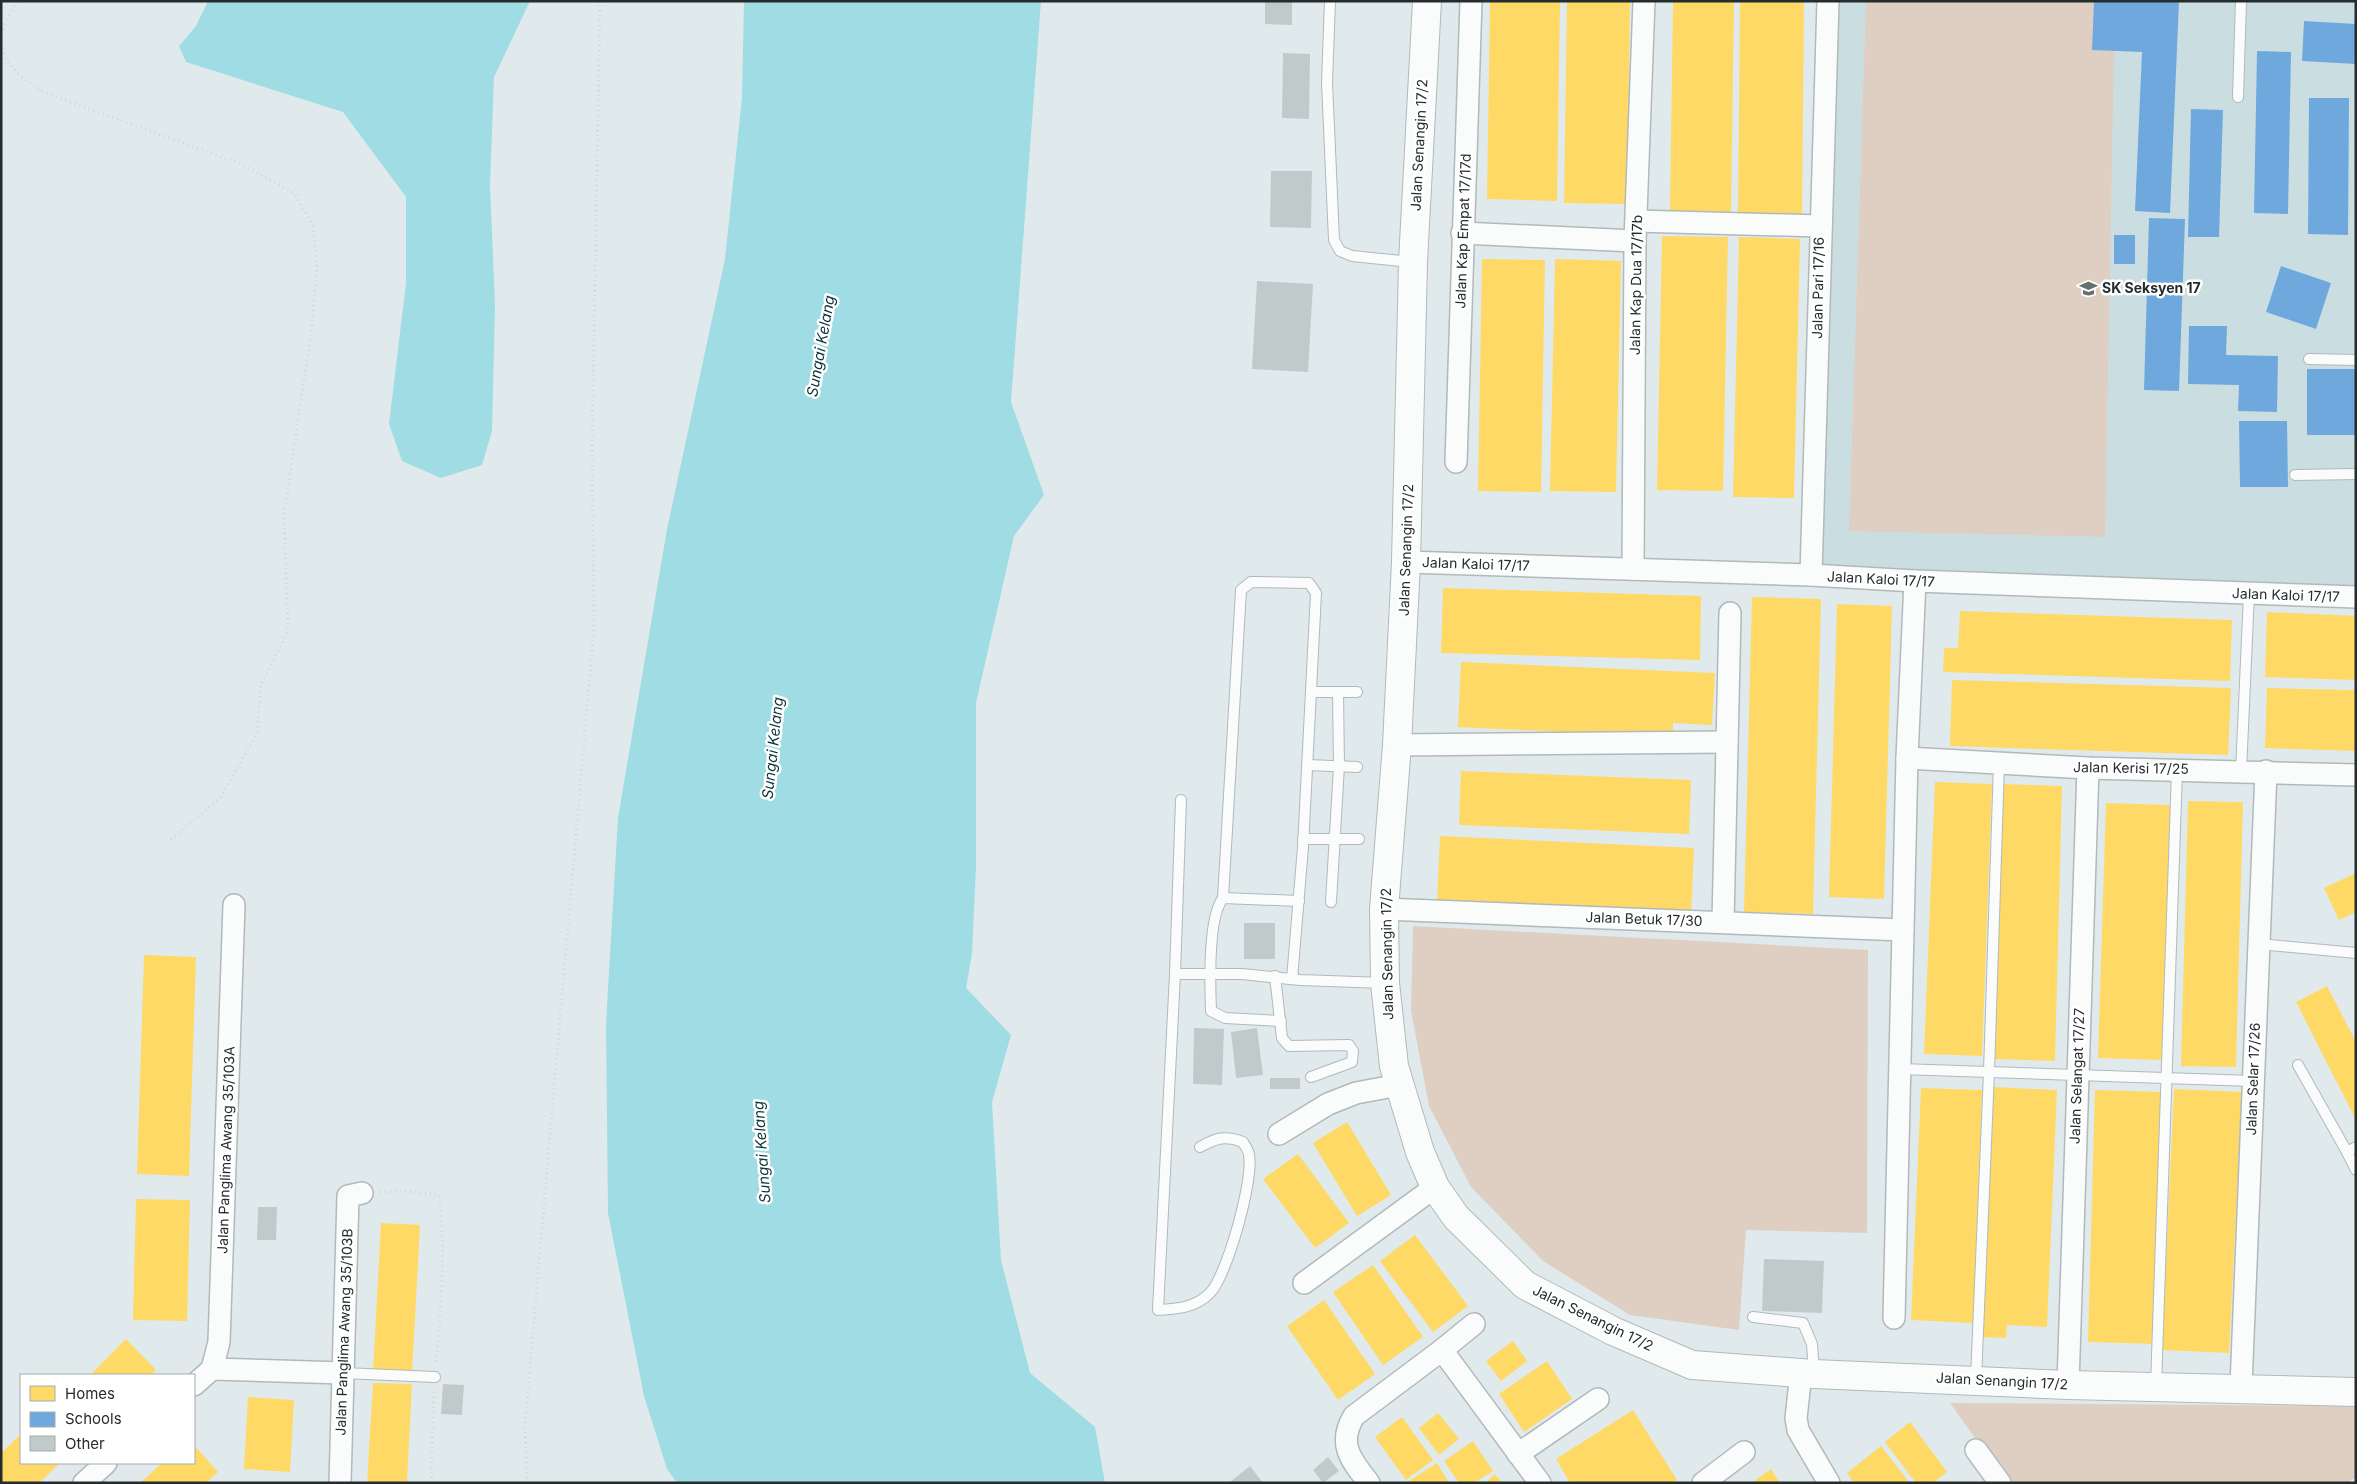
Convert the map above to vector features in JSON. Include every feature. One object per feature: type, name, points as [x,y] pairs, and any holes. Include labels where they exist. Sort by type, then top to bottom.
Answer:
[{"type":"street","name":"Jalan Senangin 17/2","points":[[1427,1],[1413,262],[1406,562],[1397,745],[1384,909],[1385,983],[1393,1056],[1399,1085],[1420,1152],[1435,1187],[1456,1217],[1525,1285],[1613,1332],[1692,1364],[1808,1373],[2068,1385],[2240,1387],[2356,1392]]},
{"type":"street","name":"Jalan Kap Empat 17/17d","points":[[1456,462],[1471,1]]},
{"type":"street","name":"Jalan Kap Dua 17/17b","points":[[1634,569],[1636,231],[1644,1]]},
{"type":"street","name":"Jalan Pari 17/16","points":[[1811,575],[1828,1]]},
{"type":"street","points":[[1462,233],[1820,226]]},
{"type":"street","name":"Jalan Kaloi 17/17","points":[[1406,562],[1811,575],[1915,581],[2356,597]]},
{"type":"street","points":[[1894,1318],[1907,758],[1915,581]]},
{"type":"street","points":[[1723,922],[1730,613]]},
{"type":"street","points":[[1397,745],[1727,742]]},
{"type":"street","name":"Jalan Kerisi 17/25","points":[[1907,758],[2088,768],[2266,771],[2356,775]]},
{"type":"street","name":"Jalan Selangat 17/27","points":[[2068,1385],[2076,1075],[2088,768]]},
{"type":"street","name":"Jalan Selar 17/26","points":[[2240,1387],[2266,771]]},
{"type":"street","name":"Jalan Panglima Awang 35/103A","points":[[212,1369],[219,1342],[234,905]]},
{"type":"street","name":"Jalan Betuk 17/30","points":[[1384,909],[1903,930]]},
{"type":"street","points":[[1279,1134],[1328,1104],[1356,1093],[1399,1085]]},
{"type":"street","points":[[1304,1283],[1435,1187]]},
{"type":"street","name":"Jalan Panglima Awang 35/103B","points":[[340,1483],[348,1196],[362,1193]]},
{"type":"street","points":[[1368,1483],[1350,1458],[1346,1445],[1348,1426],[1354,1416],[1474,1324]]},
{"type":"street","points":[[1442,1350],[1540,1483]]},
{"type":"street","points":[[195,1384],[212,1369],[343,1373]]},
{"type":"street","points":[[1808,1373],[1796,1418],[1798,1430],[1829,1483]]},
{"type":"street","points":[[1518,1454],[1598,1399]]},
{"type":"street","points":[[1976,1450],[2000,1483]]},
{"type":"street","points":[[1703,1483],[1744,1452]]},
{"type":"street","points":[[84,1483],[105,1464]]},
{"type":"lane","points":[[1330,1],[1326,82],[1334,240],[1340,251],[1352,256],[1413,262]]},
{"type":"lane","points":[[2238,97],[2241,1]]},
{"type":"lane","points":[[2309,359],[2356,360]]},
{"type":"lane","points":[[2295,475],[2356,474]]},
{"type":"lane","points":[[1281,1021],[1225,1018],[1211,1012],[1210,974],[1216,915],[1218,904],[1223,898],[1239,602],[1241,590],[1251,582],[1309,583],[1316,593],[1303,839],[1292,979]]},
{"type":"lane","points":[[2241,771],[2249,594]]},
{"type":"lane","points":[[1311,692],[1357,692]]},
{"type":"lane","points":[[1331,902],[1339,766],[1338,692]]},
{"type":"lane","points":[[1976,1380],[1989,1072],[1999,763]]},
{"type":"lane","points":[[1307,765],[1358,767]]},
{"type":"lane","points":[[2156,1386],[2177,770]]},
{"type":"lane","points":[[1181,800],[1175,974],[1158,1310],[1186,1309],[1211,1293],[1226,1265],[1245,1200],[1249,1155],[1242,1142],[1229,1137],[1214,1138],[1200,1147]]},
{"type":"lane","points":[[1303,839],[1359,839]]},
{"type":"lane","points":[[1223,898],[1298,900]]},
{"type":"lane","points":[[2259,944],[2355,954]]},
{"type":"lane","points":[[1175,974],[1275,976],[1292,979],[1385,983]]},
{"type":"lane","points":[[1275,976],[1282,1038],[1289,1046],[1349,1045],[1353,1051],[1352,1062],[1311,1077]]},
{"type":"lane","points":[[2298,1066],[2352,1149],[2356,1170]]},
{"type":"lane","points":[[1900,1069],[2253,1081]]},
{"type":"lane","points":[[1753,1317],[1803,1323],[1809,1333],[1812,1344],[1808,1373]]},
{"type":"lane","points":[[343,1373],[435,1377]]},
{"type":"path","points":[[16,1],[2,38],[6,60],[21,77],[43,92],[241,164],[294,193],[313,226],[317,265],[311,333],[284,514],[288,631],[261,684],[257,733],[222,798],[169,841]]},
{"type":"path","points":[[526,1483],[526,1425],[594,626],[592,447],[600,1]]},
{"type":"path","points":[[362,1193],[407,1191],[439,1195],[441,1213],[440,1323],[435,1377],[430,1483]]},
{"type":"shaded area","name":"SK Seksyen 17","points":[[1829,1],[2356,1],[2356,597],[1811,575]]},
{"type":"shaded area","points":[[1866,1],[2115,1],[2105,537],[1849,531]]},
{"type":"shaded area","points":[[1413,926],[1868,950],[1867,1233],[1746,1230],[1739,1330],[1630,1315],[1543,1261],[1471,1187],[1429,1106],[1411,1011]]},
{"type":"shaded area","points":[[1950,1403],[2356,1406],[2356,1477],[2347,1483],[2007,1483]]},
{"type":"water","points":[[208,1],[530,1],[494,77],[490,185],[495,305],[492,431],[482,465],[441,478],[402,461],[389,424],[406,283],[406,197],[343,112],[186,62],[179,46],[196,26]]},
{"type":"water","name":"Sungai Kelang","points":[[744,1],[1041,1],[1011,402],[1044,495],[1014,536],[976,703],[976,867],[972,954],[966,988],[1011,1035],[992,1102],[1001,1260],[1030,1373],[1095,1427],[1105,1483],[677,1483],[667,1469],[644,1396],[608,1213],[606,1024],[618,818],[667,529],[725,259],[742,98]]},
{"type":"building: Homes","points":[[1490,1],[1560,1],[1557,201],[1487,199]]},
{"type":"building: Homes","points":[[1567,1],[1630,1],[1627,204],[1564,203]]},
{"type":"building: Homes","points":[[1673,1],[1734,1],[1731,213],[1670,212]]},
{"type":"building: Homes","points":[[1740,1],[1804,1],[1802,215],[1738,215]]},
{"type":"building: Homes","points":[[1662,236],[1728,237],[1723,491],[1657,490]]},
{"type":"building: Homes","points":[[1739,237],[1800,239],[1794,498],[1733,497]]},
{"type":"building: Homes","points":[[1482,259],[1545,260],[1541,492],[1478,491]]},
{"type":"building: Homes","points":[[1555,259],[1621,261],[1616,492],[1550,491]]},
{"type":"building: Homes","points":[[1443,588],[1701,596],[1700,660],[1441,653]]},
{"type":"building: Homes","points":[[1752,597],[1821,599],[1813,914],[1744,912]]},
{"type":"building: Homes","points":[[1837,604],[1892,606],[1884,899],[1829,897]]},
{"type":"building: Homes","points":[[1960,611],[2232,620],[2230,681],[1943,672],[1944,648],[1958,648]]},
{"type":"building: Homes","points":[[2267,612],[2356,616],[2356,680],[2265,677]]},
{"type":"building: Homes","points":[[1461,662],[1715,673],[1712,725],[1673,723],[1673,737],[1458,727]]},
{"type":"building: Homes","points":[[1952,680],[2231,688],[2228,755],[1950,746]]},
{"type":"building: Homes","points":[[2267,688],[2356,690],[2356,751],[2265,748]]},
{"type":"building: Homes","points":[[1461,771],[1691,780],[1689,834],[1459,825]]},
{"type":"building: Homes","points":[[1935,782],[1992,784],[1982,1056],[1924,1054]]},
{"type":"building: Homes","points":[[2002,784],[2062,786],[2055,1061],[1994,1059]]},
{"type":"building: Homes","points":[[2188,801],[2243,802],[2236,1067],[2181,1066]]},
{"type":"building: Homes","points":[[2106,803],[2170,805],[2162,1060],[2098,1058]]},
{"type":"building: Homes","points":[[1440,836],[1694,848],[1691,916],[1437,903]]},
{"type":"building: Homes","points":[[2356,873],[2356,912],[2339,920],[2324,888]]},
{"type":"building: Homes","points":[[144,955],[196,957],[189,1176],[137,1174]]},
{"type":"building: Homes","points":[[2327,986],[2356,1042],[2356,1120],[2296,1002]]},
{"type":"building: Homes","points":[[1994,1087],[2057,1090],[2047,1327],[2007,1325],[2006,1338],[1983,1337]]},
{"type":"building: Homes","points":[[1921,1088],[1982,1090],[1973,1323],[1911,1320]]},
{"type":"building: Homes","points":[[2174,1089],[2242,1092],[2229,1353],[2162,1350]]},
{"type":"building: Homes","points":[[2095,1090],[2161,1092],[2155,1344],[2088,1342]]},
{"type":"building: Homes","points":[[1347,1122],[1391,1195],[1357,1216],[1313,1143]]},
{"type":"building: Homes","points":[[1298,1154],[1349,1223],[1315,1248],[1263,1179]]},
{"type":"building: Homes","points":[[136,1199],[190,1200],[187,1321],[133,1320]]},
{"type":"building: Homes","points":[[381,1223],[420,1225],[412,1374],[373,1371]]},
{"type":"building: Homes","points":[[1415,1235],[1468,1306],[1433,1332],[1380,1261]]},
{"type":"building: Homes","points":[[1373,1265],[1423,1337],[1383,1365],[1333,1292]]},
{"type":"building: Homes","points":[[1324,1300],[1375,1374],[1338,1400],[1287,1326]]},
{"type":"building: Homes","points":[[126,1339],[156,1370],[152,1374],[91,1374]]},
{"type":"building: Homes","points":[[1513,1341],[1527,1361],[1501,1381],[1486,1361]]},
{"type":"building: Homes","points":[[1547,1361],[1572,1399],[1524,1432],[1499,1394]]},
{"type":"building: Homes","points":[[373,1383],[412,1384],[407,1483],[367,1483]]},
{"type":"building: Homes","points":[[248,1397],[294,1400],[290,1472],[244,1469]]},
{"type":"building: Homes","points":[[1633,1410],[1677,1480],[1672,1483],[1570,1483],[1556,1459]]},
{"type":"building: Homes","points":[[1438,1413],[1459,1439],[1439,1455],[1419,1428]]},
{"type":"building: Homes","points":[[1402,1417],[1433,1460],[1406,1480],[1375,1437]]},
{"type":"building: Homes","points":[[1910,1422],[1947,1472],[1933,1483],[1916,1483],[1885,1442]]},
{"type":"building: Homes","points":[[20,1435],[20,1464],[59,1464],[39,1483],[1,1483],[1,1453]]},
{"type":"building: Homes","points":[[1473,1441],[1493,1471],[1474,1483],[1459,1483],[1444,1461]]},
{"type":"building: Homes","points":[[195,1446],[218,1472],[206,1483],[140,1483],[161,1464],[195,1464]]},
{"type":"building: Homes","points":[[1881,1446],[1909,1483],[1854,1483],[1847,1473]]},
{"type":"building: Homes","points":[[1437,1463],[1449,1483],[1406,1483]]},
{"type":"building: Homes","points":[[1771,1469],[1780,1483],[1751,1483],[1760,1477]]},
{"type":"building: Homes","points":[[1495,1474],[1502,1483],[1485,1483]]},
{"type":"building: Schools","points":[[2094,1],[2179,1],[2170,213],[2135,211],[2142,52],[2092,50]]},
{"type":"building: Schools","points":[[2304,21],[2356,24],[2356,64],[2302,61]]},
{"type":"building: Schools","points":[[2257,51],[2291,52],[2288,214],[2254,213]]},
{"type":"building: Schools","points":[[2309,98],[2349,98],[2348,235],[2308,234]]},
{"type":"building: Schools","points":[[2191,109],[2223,110],[2219,237],[2188,237]]},
{"type":"building: Schools","points":[[2149,218],[2185,219],[2179,391],[2144,390]]},
{"type":"building: Schools","points":[[2114,235],[2135,235],[2135,264],[2114,264]]},
{"type":"building: Schools","points":[[2281,266],[2331,283],[2316,329],[2266,312]]},
{"type":"building: Schools","points":[[2189,326],[2227,326],[2226,355],[2278,356],[2277,412],[2238,411],[2239,385],[2188,384]]},
{"type":"building: Schools","points":[[2307,369],[2356,369],[2356,435],[2307,435]]},
{"type":"building: Schools","points":[[2239,421],[2287,421],[2288,487],[2240,487]]},
{"type":"building: Other","points":[[1265,1],[1292,1],[1292,25],[1265,24]]},
{"type":"building: Other","points":[[1283,53],[1310,54],[1309,119],[1282,118]]},
{"type":"building: Other","points":[[1271,171],[1312,171],[1311,228],[1270,227]]},
{"type":"building: Other","points":[[1257,281],[1313,284],[1308,372],[1252,369]]},
{"type":"building: Other","points":[[1244,923],[1275,923],[1275,959],[1244,959]]},
{"type":"building: Other","points":[[1194,1028],[1224,1029],[1222,1085],[1193,1084]]},
{"type":"building: Other","points":[[1257,1028],[1263,1075],[1236,1078],[1231,1032]]},
{"type":"building: Other","points":[[1270,1078],[1300,1078],[1300,1089],[1270,1089]]},
{"type":"building: Other","points":[[258,1207],[277,1207],[276,1240],[257,1240]]},
{"type":"building: Other","points":[[1764,1259],[1824,1261],[1822,1313],[1762,1311]]},
{"type":"building: Other","points":[[443,1384],[464,1385],[462,1415],[441,1414]]},
{"type":"building: Other","points":[[1328,1457],[1339,1471],[1323,1483],[1313,1470]]},
{"type":"building: Other","points":[[1250,1466],[1263,1483],[1230,1483],[1230,1482]]},
{"type":"place","name":"SK Seksyen 17","points":[[2088,288]]}]
